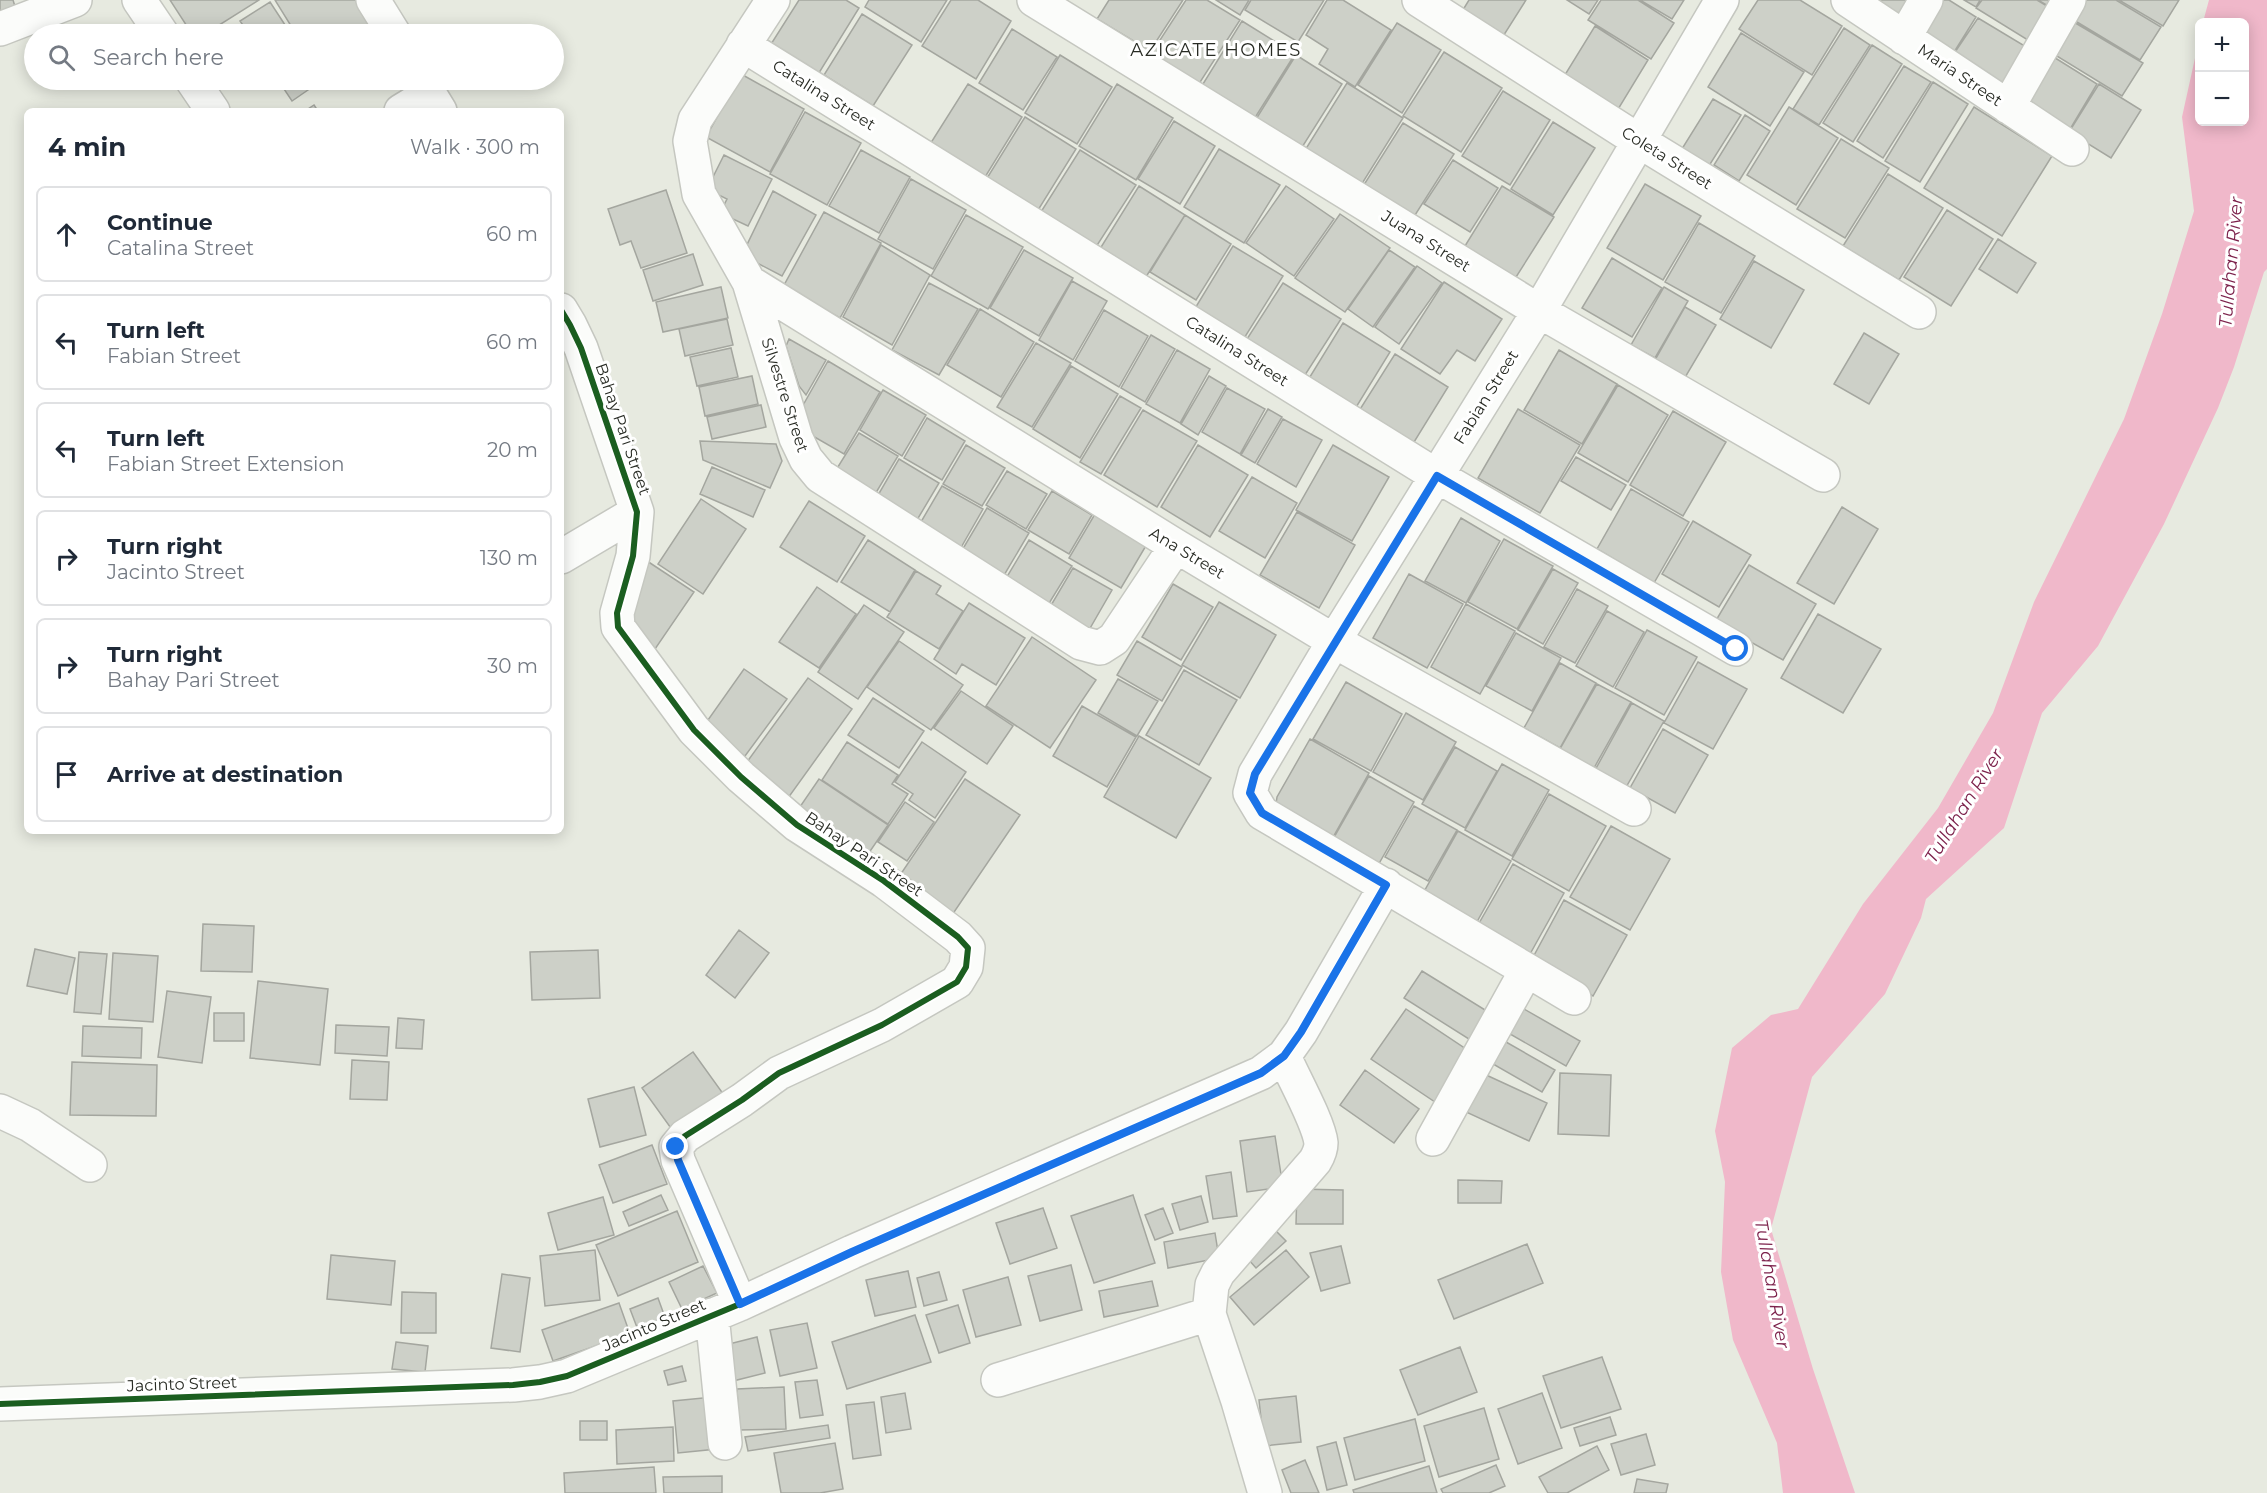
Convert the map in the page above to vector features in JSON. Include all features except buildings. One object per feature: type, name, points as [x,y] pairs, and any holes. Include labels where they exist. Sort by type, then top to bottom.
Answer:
[{"type":"street","points":[[0,28],[75,0]]},
{"type":"street","points":[[139,0],[155,24]]},
{"type":"street","points":[[373,0],[388,24]]},
{"type":"street","name":"Silvestre Street","points":[[773,0],[695,120],[690,141],[699,194],[749,282],[796,438],[806,459],[820,476],[1081,643],[1100,648],[1114,639],[1176,546]]},
{"type":"street","name":"Juana Street","points":[[1034,0],[1539,311],[1822,476]]},
{"type":"street","name":"Coleta Street","points":[[1419,0],[1639,141],[1918,312]]},
{"type":"street","name":"Fabian Street","points":[[1386,885],[1262,813],[1250,793],[1255,774],[1334,641],[1539,311],[1722,0]]},
{"type":"street","name":"Maria Street","points":[[1848,0],[2072,149]]},
{"type":"street","points":[[1904,38],[1926,0]]},
{"type":"street","points":[[2008,107],[2069,0]]},
{"type":"street","name":"Catalina Street","points":[[743,45],[1437,476],[1736,649]]},
{"type":"street","points":[[199,90],[211,108]]},
{"type":"street","points":[[406,108],[430,95]]},
{"type":"street","name":"Ana Street","points":[[749,282],[1334,641],[1634,809]]},
{"type":"street","name":"Bahay Pari Street","points":[[564,315],[581,348],[637,512],[633,556],[617,613],[618,627],[694,730],[741,777],[797,825],[884,881],[968,948],[966,967],[957,982],[882,1025],[779,1073],[742,1100],[685,1136],[676,1147],[678,1160],[726,1309]]},
{"type":"street","points":[[564,555],[637,512]]},
{"type":"street","points":[[1386,885],[1574,998]]},
{"type":"street","name":"Jacinto Street","points":[[0,1404],[540,1382],[567,1376],[726,1309],[1261,1073],[1284,1056],[1301,1032],[1386,885]]},
{"type":"street","points":[[1433,1139],[1526,971]]},
{"type":"street","points":[[1265,1493],[1209,1314],[1212,1286],[1218,1273],[1315,1161],[1320,1150],[1321,1143],[1316,1126],[1284,1056]]},
{"type":"street","points":[[0,1112],[30,1125],[90,1165]]},
{"type":"street","points":[[725,1443],[726,1309]]},
{"type":"street","points":[[998,1380],[1209,1314]]},
{"type":"water","name":"Tullahan River","points":[[2209,0],[2267,0],[2267,269],[2264,272],[2234,367],[2218,408],[2164,524],[2098,646],[2042,713],[2004,828],[1926,899],[1921,918],[1885,994],[1812,1077],[1771,1229],[1813,1369],[1855,1493],[1783,1493],[1777,1443],[1733,1340],[1721,1272],[1725,1182],[1715,1131],[1732,1048],[1771,1015],[1798,1009],[1863,904],[1938,808],[1993,713],[2034,602],[2124,419],[2162,314],[2194,211],[2182,117],[2195,58],[2195,126],[2249,126],[2249,18],[2204,18]]},
{"type":"cycle path","points":[[564,315],[581,348],[637,512],[633,556],[617,613],[618,627],[694,730],[741,777],[797,825],[884,881],[958,937],[968,948],[966,967],[957,982],[882,1025],[779,1073],[742,1100],[685,1136],[676,1147],[678,1160],[740,1304]]},
{"type":"cycle path","points":[[0,1404],[513,1385],[567,1376],[740,1304],[852,1252],[1261,1073],[1284,1056],[1301,1032],[1386,885]]},
{"type":"district","name":"AZICATE HOMES","points":[[1216,50]]},
{"type":"route","points":[[676,1147],[678,1160],[740,1304],[852,1252],[1261,1073],[1284,1056],[1301,1032],[1386,885],[1262,813],[1250,793],[1255,774],[1334,641],[1437,476],[1736,649]]}]
